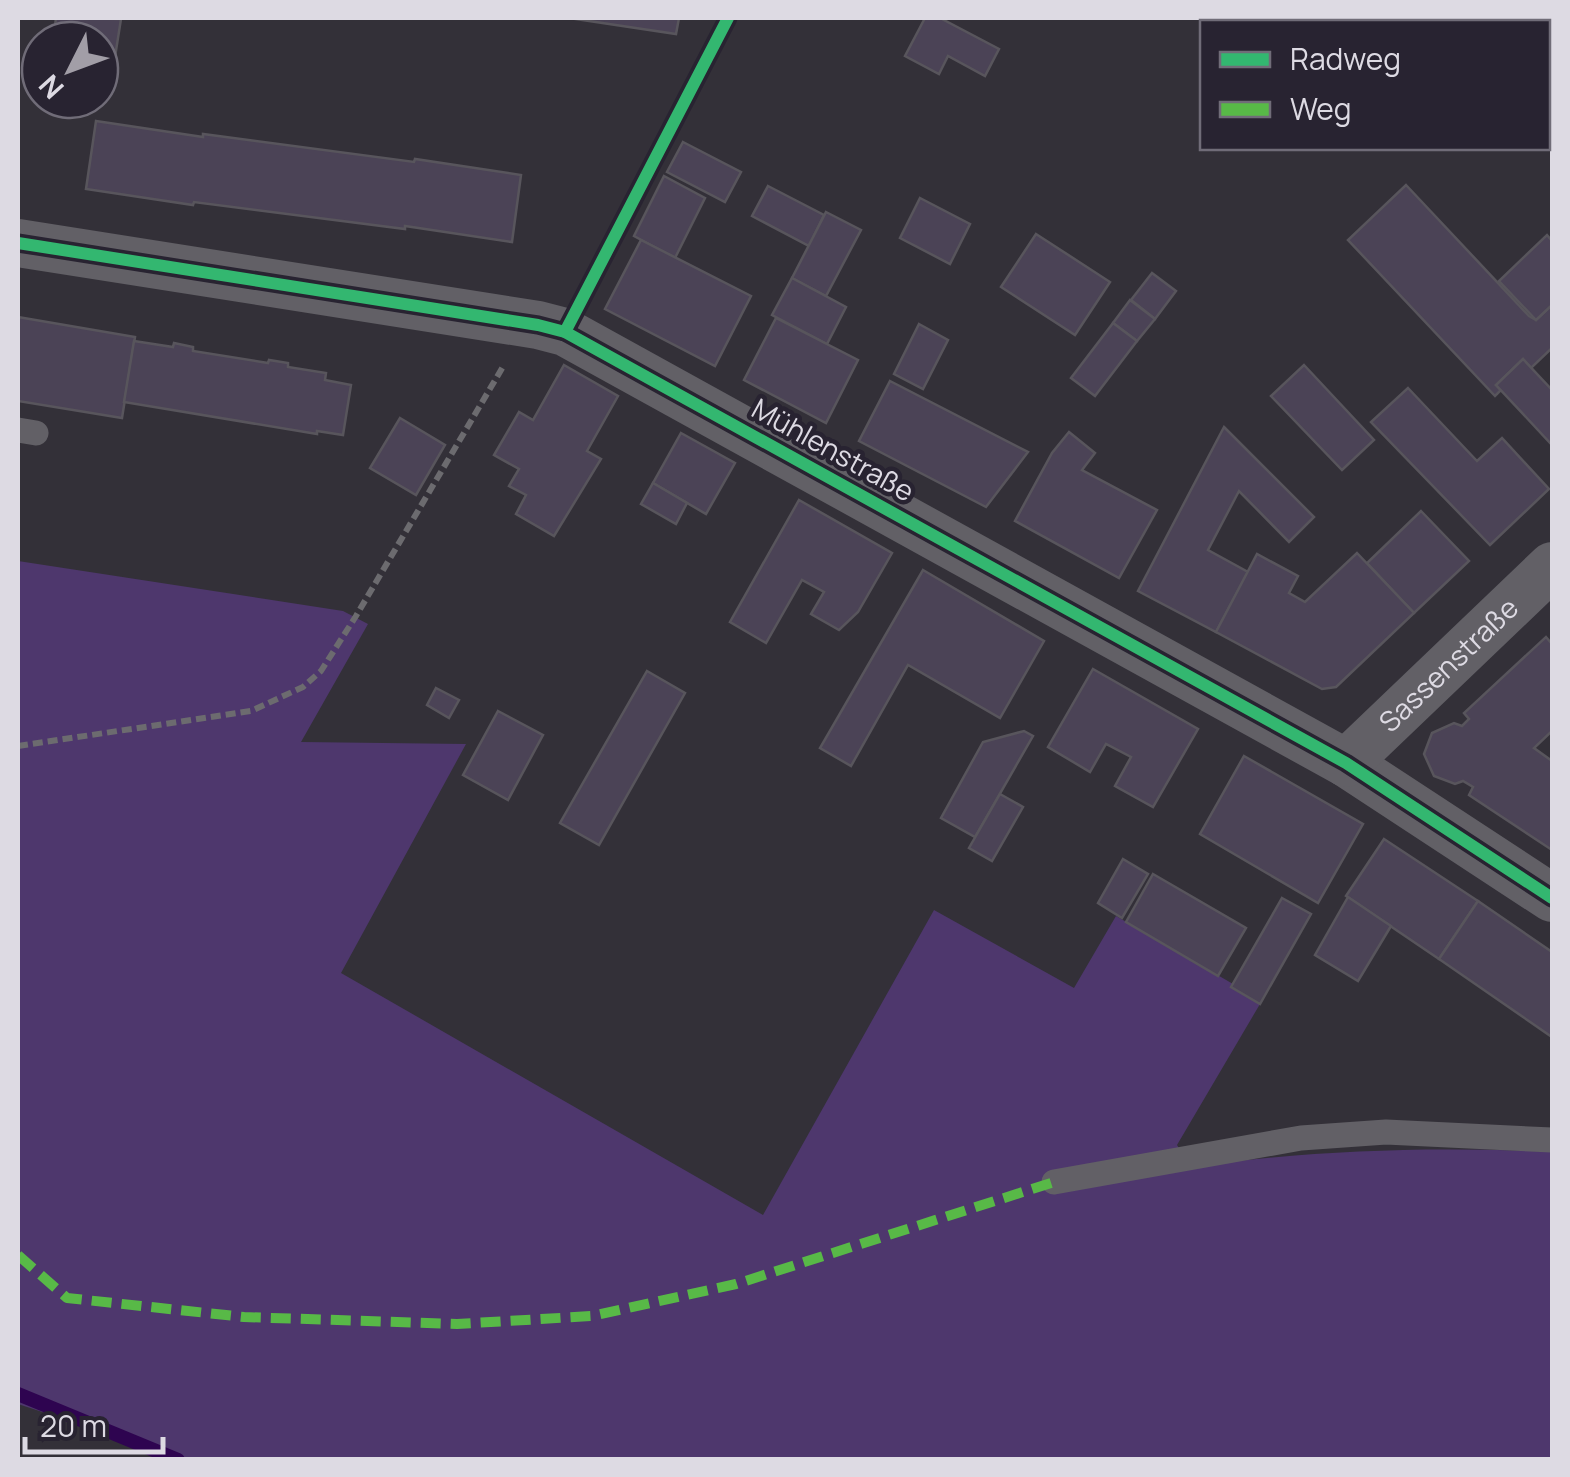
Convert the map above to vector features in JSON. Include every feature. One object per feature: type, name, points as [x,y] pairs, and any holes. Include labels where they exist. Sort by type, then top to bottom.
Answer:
[{"type":"street","name":"Mühlenstraße","points":[[18,243],[552,328],[586,342],[1346,763],[1552,898]]},
{"type":"street","name":"Sassenstraße","points":[[1346,763],[1552,566]]},
{"type":"lane","points":[[1054,1182],[1301,1138],[1386,1132],[1552,1140]]},
{"type":"path","points":[[18,746],[252,710],[303,687],[321,671],[356,616],[528,324]]},
{"type":"shaded area","points":[[18,561],[343,611],[368,624],[301,742],[466,744],[341,973],[763,1215],[934,910],[1074,988],[1116,916],[1260,1004],[1177,1145],[1191,1167],[1371,1151],[1552,1152],[1552,1459],[162,1460],[85,1426],[18,1404]]},
{"type":"building","points":[[569,18],[679,18],[676,34]]},
{"type":"building","points":[[925,18],[940,18],[999,49],[985,76],[948,56],[939,74],[905,56]]},
{"type":"building","points":[[121,19],[120,25],[120,20],[56,20]]},
{"type":"building","points":[[96,121],[521,175],[512,242],[86,189]]},
{"type":"building","points":[[683,142],[741,172],[725,202],[667,172]]},
{"type":"building","points":[[664,176],[705,198],[675,258],[634,236]]},
{"type":"building","points":[[1406,185],[1529,316],[1536,320],[1552,305],[1552,348],[1531,368],[1523,359],[1496,385],[1501,390],[1495,396],[1348,240]]},
{"type":"building","points":[[768,186],[824,215],[809,246],[752,216]]},
{"type":"building","points":[[920,198],[970,224],[950,264],[900,238]]},
{"type":"building","points":[[826,212],[861,230],[826,296],[792,278]]},
{"type":"building","points":[[1036,234],[1110,282],[1075,335],[1001,287]]},
{"type":"building","points":[[1547,235],[1552,241],[1552,305],[1536,320],[1499,281]]},
{"type":"building","points":[[641,240],[751,296],[715,366],[605,309]]},
{"type":"building","points":[[1152,273],[1176,291],[1155,319],[1131,300]]},
{"type":"building","points":[[792,278],[846,307],[827,344],[772,315]]},
{"type":"building","points":[[1130,300],[1155,319],[1137,341],[1113,323]]},
{"type":"building","points":[[18,317],[135,337],[122,418],[18,401]]},
{"type":"building","points":[[776,318],[858,360],[826,423],[744,380]]},
{"type":"building","points":[[1113,323],[1137,341],[1095,396],[1071,378]]},
{"type":"building","points":[[919,324],[948,340],[923,389],[894,374]]},
{"type":"building","points":[[134,341],[173,347],[174,343],[193,347],[193,351],[288,363],[288,367],[326,373],[325,380],[351,385],[343,435],[124,402]]},
{"type":"building","points":[[1523,359],[1552,390],[1552,445],[1496,385]]},
{"type":"building","points":[[564,365],[618,396],[587,451],[601,459],[554,536],[516,514],[526,495],[509,486],[519,469],[494,455],[519,412],[533,420]]},
{"type":"building","points":[[1304,365],[1374,440],[1342,470],[1271,396]]},
{"type":"building","points":[[890,381],[1028,452],[986,507],[859,441]]},
{"type":"building","points":[[1408,388],[1477,461],[1502,438],[1549,489],[1490,545],[1371,422]]},
{"type":"building","points":[[400,418],[445,445],[416,495],[370,468]]},
{"type":"building","points":[[1224,427],[1314,517],[1289,542],[1239,491],[1208,550],[1248,572],[1216,632],[1138,591]]},
{"type":"building","points":[[1069,432],[1095,453],[1082,470],[1157,510],[1119,578],[1015,521],[1052,453]]},
{"type":"building","points":[[681,433],[735,463],[706,514],[653,483]]},
{"type":"building","points":[[653,483],[687,503],[676,524],[641,504]]},
{"type":"building","points":[[799,500],[892,553],[858,612],[839,630],[811,614],[824,592],[802,580],[766,643],[730,622]]},
{"type":"building","points":[[1421,511],[1469,561],[1414,613],[1367,563]]},
{"type":"building","points":[[1357,553],[1414,613],[1336,687],[1322,689],[1216,632],[1257,554],[1298,576],[1289,593],[1305,602]]},
{"type":"building","points":[[923,570],[1044,641],[1000,718],[908,665],[851,766],[820,748]]},
{"type":"building","points":[[1546,637],[1552,644],[1552,731],[1534,748],[1552,761],[1552,850],[1469,795],[1473,787],[1463,781],[1455,784],[1434,776],[1424,754],[1432,733],[1454,723],[1462,726],[1469,719],[1464,713]]},
{"type":"building","points":[[1093,669],[1198,729],[1153,807],[1115,786],[1131,757],[1106,744],[1090,772],[1048,747]]},
{"type":"building","points":[[647,671],[685,693],[599,845],[560,823]]},
{"type":"building","points":[[436,688],[459,700],[449,718],[427,705]]},
{"type":"building","points":[[498,711],[543,735],[508,800],[463,775]]},
{"type":"building","points":[[1024,731],[1033,736],[975,837],[941,818],[983,742]]},
{"type":"building","points":[[1244,756],[1363,824],[1318,903],[1200,834]]},
{"type":"building","points":[[1000,794],[1023,807],[992,861],[969,848]]},
{"type":"building","points":[[1384,839],[1478,901],[1439,959],[1346,896]]},
{"type":"building","points":[[1123,859],[1148,874],[1122,918],[1098,903]]},
{"type":"building","points":[[1153,874],[1246,928],[1218,976],[1126,922]]},
{"type":"building","points":[[1348,897],[1391,926],[1358,981],[1315,955]]},
{"type":"building","points":[[1282,898],[1311,914],[1260,1004],[1231,987]]},
{"type":"building","points":[[1478,901],[1552,952],[1552,1037],[1439,959]]},
{"type":"waterway","points":[[18,1394],[178,1460]]},
{"type":"marked path","points":[[18,1255],[67,1298],[244,1317],[457,1324],[592,1316],[736,1284],[1054,1182]]},
{"type":"cycle path","points":[[565,332],[728,18]]},
{"type":"cycle path","points":[[18,243],[565,332],[1346,763],[1552,898]]}]
